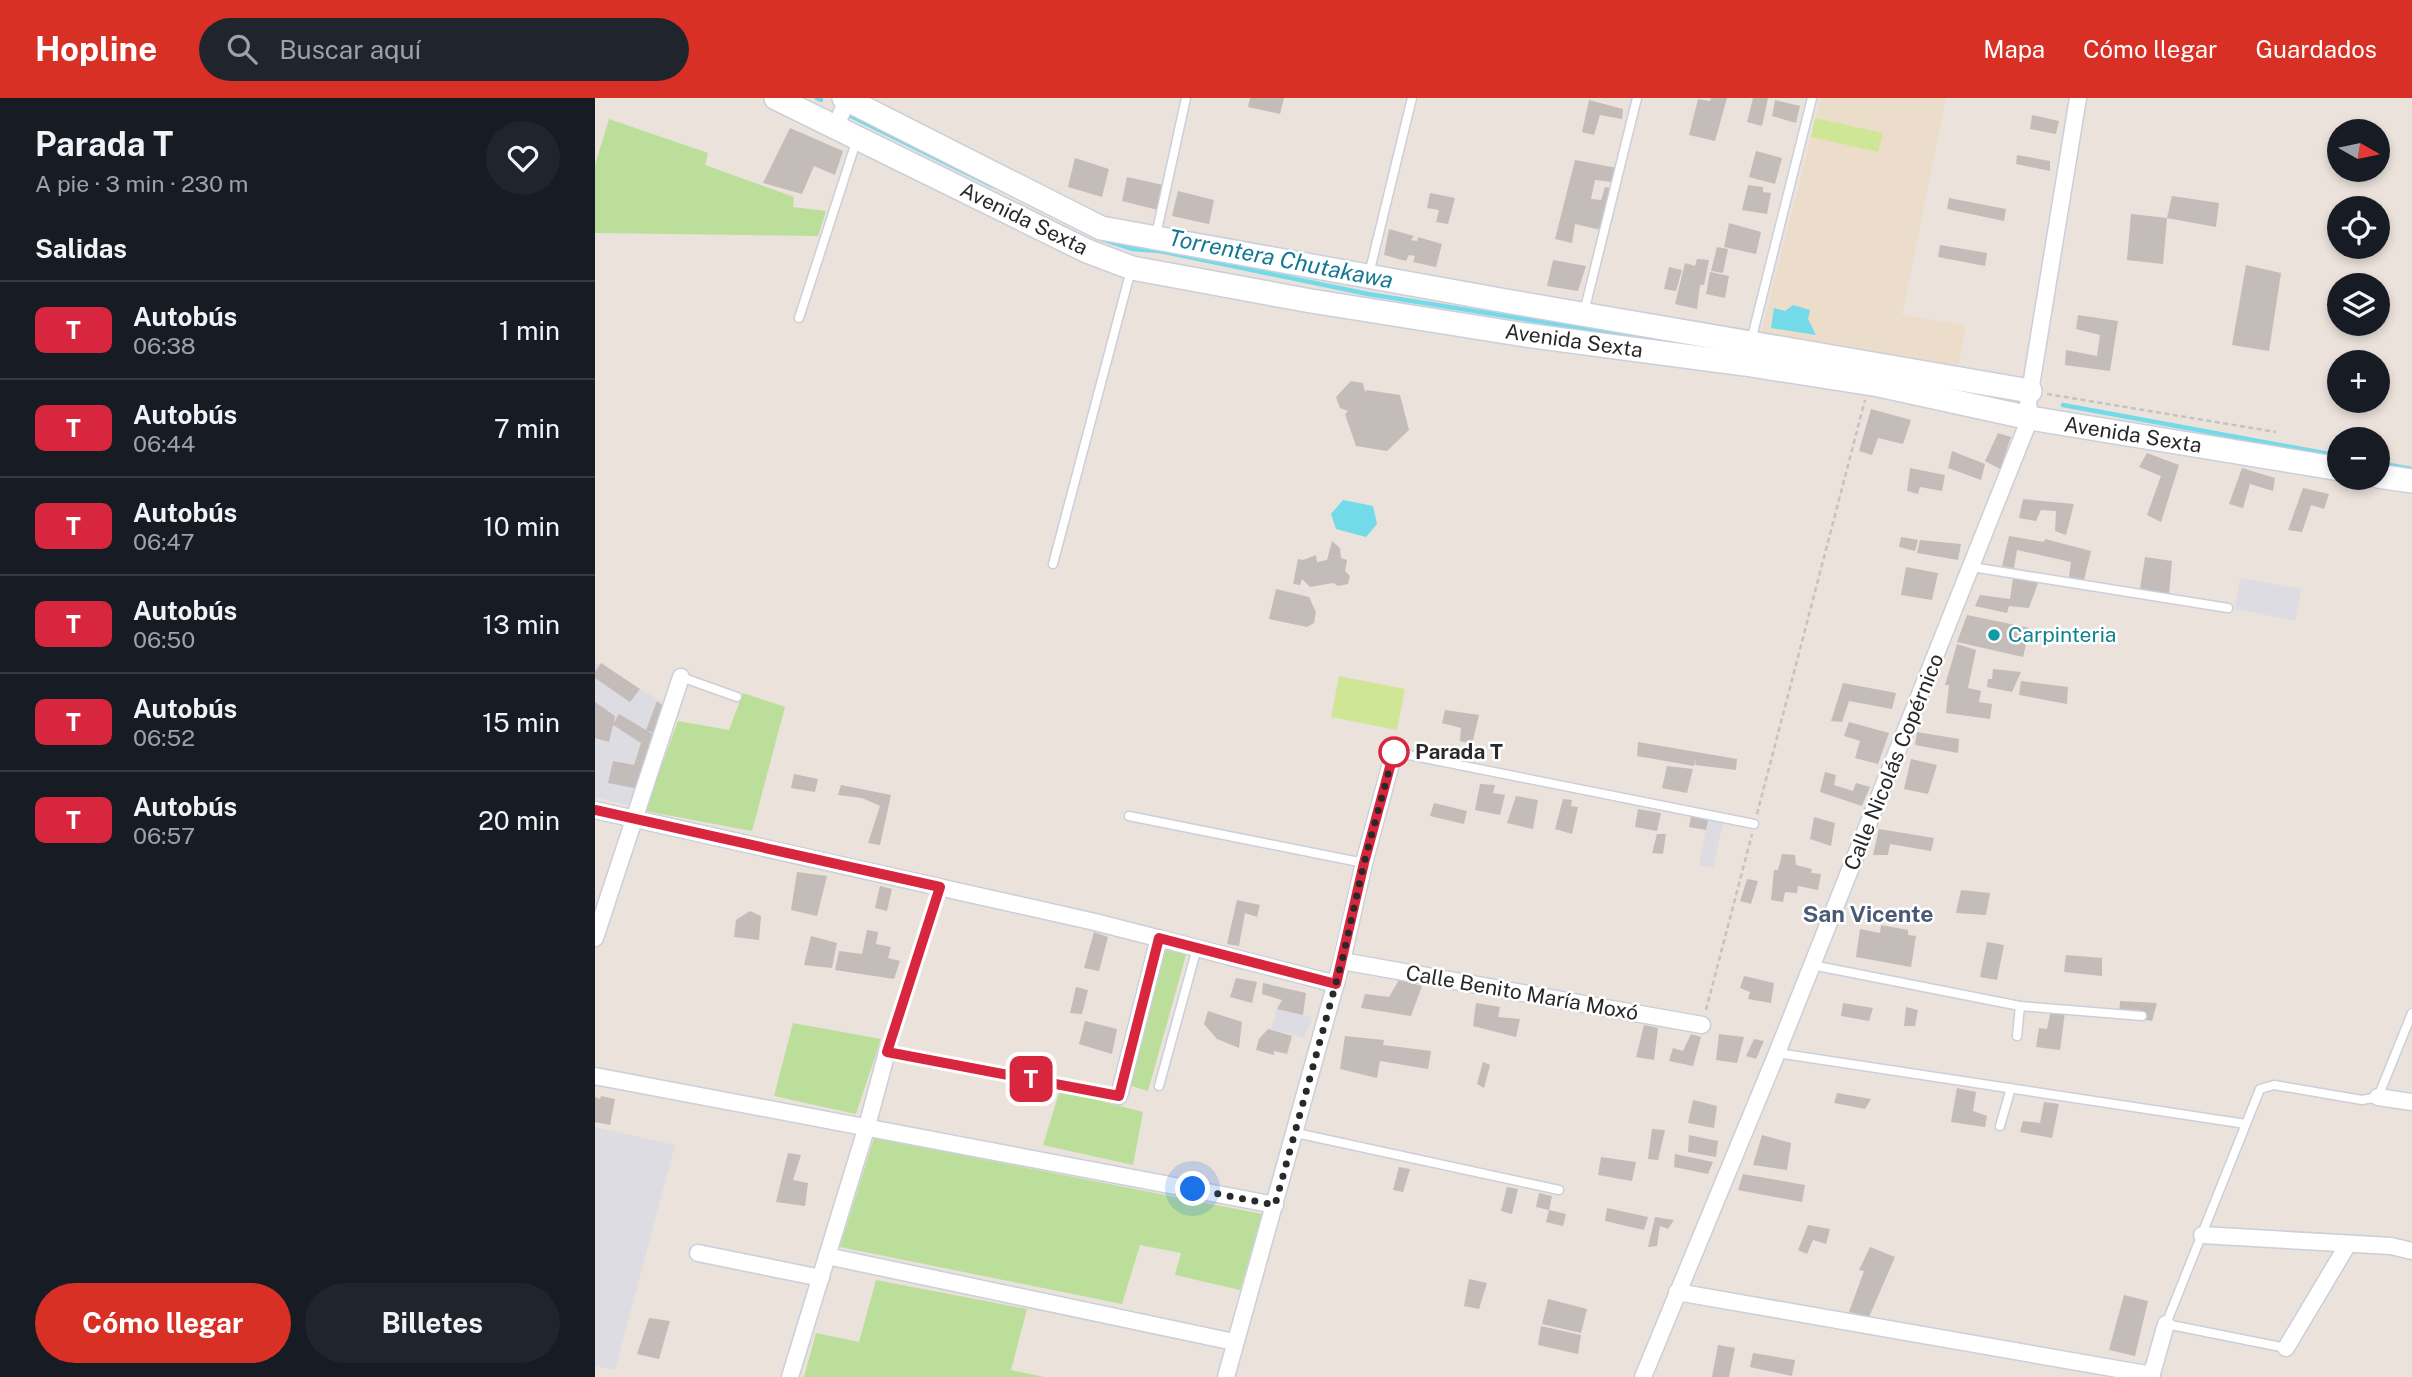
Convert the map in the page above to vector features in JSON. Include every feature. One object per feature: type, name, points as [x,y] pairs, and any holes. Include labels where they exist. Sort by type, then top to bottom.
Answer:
[{"type":"street","name":"Avenida Sexta","points":[[776,98],[843,108],[1101,228],[1583,314],[1870,384],[2029,404]]},
{"type":"street","name":"Calle Nicolás Copérnico","points":[[1643,1377],[1777,1053],[1972,567],[2029,404],[2078,98]]},
{"type":"street","name":"Avenida Sexta","points":[[843,108],[858,137],[1087,251],[1132,268],[1311,301],[1525,335],[1747,356],[2029,404],[2327,466]]},
{"type":"street","points":[[2390,478],[2412,481]]},
{"type":"street","points":[[595,938],[681,677]]},
{"type":"street","points":[[1226,1377],[1296,1133],[1394,752]]},
{"type":"street","points":[[595,810],[1159,938],[1336,984]]},
{"type":"street","points":[[1119,1096],[1159,938]]},
{"type":"street","name":"Calle Benito María Moxó","points":[[1342,961],[1702,1025]]},
{"type":"street","points":[[790,1377],[887,1052]]},
{"type":"street","points":[[595,1076],[1275,1205]]},
{"type":"street","points":[[2378,1097],[2412,1102]]},
{"type":"street","points":[[2202,1235],[2391,1246],[2412,1251]]},
{"type":"street","points":[[2286,1348],[2348,1244]]},
{"type":"street","points":[[698,1252],[821,1278]]},
{"type":"street","points":[[827,1256],[1234,1342]]},
{"type":"street","points":[[1677,1292],[2152,1376],[2166,1324]]},
{"type":"lane","points":[[1156,237],[1186,98]]},
{"type":"lane","points":[[1369,277],[1412,98]]},
{"type":"lane","points":[[1583,314],[1637,98]]},
{"type":"lane","points":[[1747,356],[1812,98]]},
{"type":"lane","points":[[799,318],[858,137]]},
{"type":"lane","points":[[1053,564],[1132,268]]},
{"type":"lane","points":[[1972,567],[2228,608]]},
{"type":"lane","points":[[681,677],[737,697]]},
{"type":"lane","points":[[1394,752],[1755,824]]},
{"type":"lane","points":[[1129,816],[1364,863]]},
{"type":"lane","points":[[940,887],[887,1052],[1119,1096]]},
{"type":"lane","points":[[1160,1086],[1197,948]]},
{"type":"lane","points":[[1812,965],[2020,1006],[2142,1016]]},
{"type":"lane","points":[[2017,1036],[2020,1006]]},
{"type":"lane","points":[[2286,1348],[2166,1324],[2260,1089],[2274,1085],[2362,1100],[2378,1097],[2412,1013]]},
{"type":"lane","points":[[1777,1053],[2246,1124]]},
{"type":"lane","points":[[2000,1126],[2011,1088]]},
{"type":"lane","points":[[1296,1133],[1559,1190]]},
{"type":"path","points":[[1702,1025],[1870,384]]},
{"type":"path","points":[[2029,404],[2276,432]]},
{"type":"shaded area","points":[[1821,98],[1946,98],[1902,315],[1966,325],[1958,368],[1761,335]]},
{"type":"shaded area","points":[[2240,578],[2301,589],[2295,621],[2235,609]]},
{"type":"shaded area","points":[[595,662],[665,704],[630,806],[595,797]]},
{"type":"shaded area","points":[[1709,816],[1724,819],[1713,868],[1699,865]]},
{"type":"shaded area","points":[[1277,1009],[1312,1017],[1304,1038],[1271,1029]]},
{"type":"shaded area","points":[[595,1127],[675,1145],[615,1370],[595,1366]]},
{"type":"green space","points":[[1815,118],[1883,133],[1878,152],[1811,137]]},
{"type":"green space","points":[[609,119],[708,153],[705,165],[794,197],[793,207],[826,211],[818,236],[595,233],[595,165]]},
{"type":"green space","points":[[1339,676],[1405,689],[1397,730],[1331,717]]},
{"type":"green space","points":[[743,693],[785,707],[752,831],[645,811],[678,721],[729,730]]},
{"type":"green space","points":[[1166,949],[1186,955],[1148,1091],[1128,1085]]},
{"type":"green space","points":[[793,1023],[881,1039],[856,1114],[774,1096]]},
{"type":"green space","points":[[1060,1090],[1143,1112],[1133,1165],[1043,1145]]},
{"type":"green space","points":[[874,1138],[1262,1214],[1240,1290],[1175,1275],[1181,1253],[1140,1245],[1122,1304],[840,1247]]},
{"type":"green space","points":[[876,1280],[1027,1309],[1011,1370],[1044,1377],[804,1377],[816,1333],[859,1342]]},
{"type":"water","points":[[1793,305],[1810,310],[1808,319],[1816,335],[1771,328],[1774,308],[1785,311]]},
{"type":"water","points":[[1343,500],[1373,506],[1377,524],[1366,537],[1336,529],[1331,514]]},
{"type":"building","points":[[1250,98],[1284,98],[1280,114],[1248,107]]},
{"type":"building","points":[[1711,98],[1727,98],[1715,141],[1689,135],[1698,99],[1710,101]]},
{"type":"building","points":[[1753,98],[1768,98],[1762,126],[1747,122]]},
{"type":"building","points":[[1589,100],[1623,109],[1622,119],[1600,115],[1594,135],[1582,132]]},
{"type":"building","points":[[1775,100],[1800,106],[1796,123],[1772,116]]},
{"type":"building","points":[[2032,115],[2059,121],[2056,134],[2030,129]]},
{"type":"building","points":[[790,128],[843,151],[835,175],[814,166],[802,194],[763,183]]},
{"type":"building","points":[[1756,151],[1782,158],[1775,184],[1749,177]]},
{"type":"building","points":[[2017,155],[2050,161],[2050,171],[2016,164]]},
{"type":"building","points":[[1075,158],[1109,169],[1102,197],[1068,187]]},
{"type":"building","points":[[1575,160],[1617,168],[1613,182],[1595,180],[1591,199],[1601,200],[1605,187],[1614,189],[1601,230],[1575,224],[1572,243],[1555,239]]},
{"type":"building","points":[[1127,177],[1163,185],[1158,210],[1122,201]]},
{"type":"building","points":[[1748,185],[1763,187],[1763,192],[1771,193],[1767,214],[1742,210]]},
{"type":"building","points":[[1178,191],[1214,200],[1209,224],[1172,216]]},
{"type":"building","points":[[1430,193],[1455,198],[1448,224],[1436,222],[1439,210],[1427,208]]},
{"type":"building","points":[[2172,196],[2219,203],[2216,227],[2167,218]]},
{"type":"building","points":[[1949,198],[2006,209],[2004,221],[1947,209]]},
{"type":"building","points":[[2131,214],[2167,218],[2163,264],[2127,260]]},
{"type":"building","points":[[1729,223],[1761,232],[1756,254],[1724,247]]},
{"type":"building","points":[[1389,229],[1414,236],[1411,240],[1417,241],[1418,237],[1442,244],[1436,267],[1413,262],[1415,256],[1409,255],[1406,261],[1384,255]]},
{"type":"building","points":[[1940,245],[1987,253],[1985,266],[1938,257]]},
{"type":"building","points":[[1717,247],[1728,249],[1723,273],[1711,271]]},
{"type":"building","points":[[1697,259],[1709,260],[1704,285],[1700,285],[1697,309],[1675,304],[1685,263],[1695,266]]},
{"type":"building","points":[[1553,260],[1586,266],[1578,291],[1547,286]]},
{"type":"building","points":[[2246,265],[2281,273],[2269,351],[2232,345]]},
{"type":"building","points":[[1669,267],[1682,270],[1676,291],[1664,289]]},
{"type":"building","points":[[1710,272],[1729,276],[1725,298],[1706,294]]},
{"type":"building","points":[[2078,315],[2118,321],[2110,371],[2065,365],[2066,350],[2097,356],[2100,335],[2076,329]]},
{"type":"building","points":[[1351,381],[1363,383],[1365,392],[1367,390],[1400,395],[1409,430],[1387,451],[1356,446],[1345,414],[1348,411],[1340,408],[1336,397]]},
{"type":"building","points":[[1871,409],[1911,420],[1903,444],[1878,438],[1872,455],[1859,451]]},
{"type":"building","points":[[1998,433],[2011,437],[2000,469],[1985,461]]},
{"type":"building","points":[[1952,451],[1985,464],[1981,480],[1948,468]]},
{"type":"building","points":[[2147,453],[2179,465],[2161,522],[2147,515],[2161,476],[2139,467]]},
{"type":"building","points":[[1910,468],[1945,475],[1942,491],[1920,487],[1918,494],[1907,491]]},
{"type":"building","points":[[2242,468],[2275,478],[2273,491],[2250,484],[2243,508],[2229,504]]},
{"type":"building","points":[[2303,488],[2329,494],[2324,509],[2311,505],[2302,532],[2288,530]]},
{"type":"building","points":[[2023,499],[2074,504],[2066,535],[2055,531],[2056,511],[2041,510],[2036,521],[2019,518]]},
{"type":"building","points":[[2009,536],[2044,542],[2045,539],[2091,551],[2084,580],[2069,577],[2071,562],[2017,550],[2014,568],[2002,566]]},
{"type":"building","points":[[1901,537],[1918,540],[1915,551],[1899,547]]},
{"type":"building","points":[[1920,540],[1961,544],[1958,560],[1917,553]]},
{"type":"building","points":[[1332,541],[1340,548],[1341,558],[1347,560],[1345,571],[1350,576],[1348,584],[1338,586],[1333,583],[1310,587],[1302,579],[1300,585],[1293,584],[1298,559],[1316,555],[1317,562],[1327,560]]},
{"type":"building","points":[[2145,557],[2172,561],[2169,594],[2140,589]]},
{"type":"building","points":[[1906,567],[1938,573],[1932,600],[1901,595]]},
{"type":"building","points":[[2013,578],[2038,583],[2029,608],[2009,606],[2007,613],[1975,606],[1980,595],[2010,599]]},
{"type":"building","points":[[1276,589],[1309,597],[1316,612],[1314,623],[1307,627],[1269,619]]},
{"type":"building","name":"Carpinteria","points":[[1967,615],[2030,628],[2023,657],[1957,642]]},
{"type":"building","points":[[1957,644],[1976,650],[1968,688],[1981,691],[1979,702],[1992,704],[1990,719],[1946,713],[1949,685],[1945,685]]},
{"type":"building","points":[[601,663],[640,689],[630,702],[595,678],[595,672]]},
{"type":"building","points":[[1993,669],[2021,672],[2012,692],[1987,687],[1988,679],[1992,679]]},
{"type":"building","points":[[2021,681],[2068,687],[2067,704],[2019,695]]},
{"type":"building","points":[[1843,683],[1896,693],[1892,709],[1849,701],[1842,722],[1831,721]]},
{"type":"building","points":[[657,701],[665,708],[658,735],[646,730]]},
{"type":"building","points":[[595,702],[615,716],[614,723],[619,714],[654,735],[639,789],[608,783],[613,761],[634,765],[641,743],[613,725],[609,742],[595,738]]},
{"type":"building","points":[[1445,710],[1479,715],[1472,744],[1460,741],[1461,728],[1442,723]]},
{"type":"building","points":[[1849,722],[1889,733],[1878,764],[1855,758],[1860,741],[1844,736]]},
{"type":"building","points":[[1917,732],[1959,739],[1958,753],[1915,745]]},
{"type":"building","points":[[1638,742],[1737,759],[1736,770],[1695,765],[1696,757],[1694,766],[1637,756]]},
{"type":"building","points":[[1911,759],[1937,765],[1928,794],[1904,789]]},
{"type":"building","points":[[1667,766],[1693,769],[1687,793],[1662,788]]},
{"type":"building","points":[[1825,772],[1836,775],[1834,785],[1853,791],[1856,783],[1870,787],[1862,806],[1820,792]]},
{"type":"building","points":[[794,774],[818,779],[815,792],[791,788]]},
{"type":"building","points":[[1480,784],[1495,785],[1493,793],[1505,795],[1500,815],[1475,810]]},
{"type":"building","points":[[841,785],[891,795],[880,845],[868,843],[880,806],[862,798],[838,795]]},
{"type":"building","points":[[1516,796],[1538,800],[1533,829],[1507,823]]},
{"type":"building","points":[[1563,799],[1572,800],[1571,806],[1578,807],[1572,834],[1555,829]]},
{"type":"building","points":[[1434,803],[1467,811],[1464,824],[1430,816]]},
{"type":"building","points":[[1638,809],[1661,813],[1657,831],[1635,827]]},
{"type":"building","points":[[1692,812],[1709,816],[1706,830],[1689,827]]},
{"type":"building","points":[[1814,817],[1835,823],[1831,846],[1810,839]]},
{"type":"building","points":[[1879,829],[1934,838],[1931,851],[1890,844],[1888,855],[1873,855]]},
{"type":"building","points":[[1657,834],[1666,834],[1663,854],[1652,853]]},
{"type":"building","points":[[1782,854],[1795,855],[1796,865],[1812,869],[1811,873],[1821,874],[1818,890],[1798,886],[1797,893],[1785,892],[1783,902],[1771,900],[1774,870],[1778,870]]},
{"type":"building","points":[[797,872],[827,876],[817,916],[791,910]]},
{"type":"building","points":[[1747,879],[1758,881],[1751,904],[1740,901]]},
{"type":"building","points":[[880,886],[892,889],[887,911],[875,908]]},
{"type":"building","points":[[1961,890],[1990,893],[1986,915],[1956,913]]},
{"type":"building","points":[[1237,900],[1260,905],[1257,917],[1245,913],[1239,946],[1227,944]]},
{"type":"building","points":[[750,911],[761,916],[759,940],[734,937],[736,920]]},
{"type":"building","points":[[1881,925],[1908,930],[1908,935],[1916,936],[1911,967],[1856,957],[1860,929],[1880,933]]},
{"type":"building","points":[[867,930],[878,932],[876,944],[891,947],[888,958],[900,961],[894,979],[835,970],[839,951],[862,954]]},
{"type":"building","points":[[1094,932],[1108,937],[1099,971],[1084,968]]},
{"type":"building","points":[[811,936],[837,943],[832,968],[804,965]]},
{"type":"building","points":[[1987,942],[2004,945],[1997,980],[1980,977]]},
{"type":"building","points":[[2066,955],[2102,958],[2102,976],[2064,972]]},
{"type":"building","points":[[1744,976],[1774,983],[1771,1003],[1748,999],[1750,992],[1740,988]]},
{"type":"building","points":[[1236,978],[1257,982],[1252,1003],[1230,997]]},
{"type":"building","points":[[1399,980],[1422,986],[1411,1016],[1361,1008],[1365,994],[1389,997]]},
{"type":"building","points":[[1263,983],[1306,993],[1303,1015],[1277,1009],[1282,1000],[1262,994]]},
{"type":"building","points":[[1076,987],[1088,990],[1082,1014],[1070,1013]]},
{"type":"building","points":[[2120,1001],[2157,1003],[2152,1021],[2119,1015]]},
{"type":"building","points":[[1476,1003],[1500,1007],[1498,1017],[1520,1019],[1516,1037],[1473,1026]]},
{"type":"building","points":[[1843,1003],[1873,1008],[1869,1021],[1841,1016]]},
{"type":"building","points":[[1906,1007],[1918,1010],[1915,1026],[1904,1026]]},
{"type":"building","points":[[2051,1010],[2065,1012],[2060,1050],[2036,1047],[2039,1028],[2047,1029]]},
{"type":"building","points":[[1208,1011],[1242,1022],[1239,1048],[1217,1039],[1204,1024]]},
{"type":"building","points":[[1085,1021],[1117,1029],[1112,1054],[1079,1044]]},
{"type":"building","points":[[1644,1025],[1658,1028],[1654,1060],[1636,1057]]},
{"type":"building","points":[[1268,1029],[1292,1036],[1287,1054],[1274,1051],[1274,1055],[1256,1050],[1259,1039]]},
{"type":"building","points":[[1691,1034],[1701,1037],[1693,1066],[1669,1061],[1673,1048],[1683,1051]]},
{"type":"building","points":[[1719,1034],[1744,1037],[1737,1063],[1716,1060]]},
{"type":"building","points":[[1345,1036],[1384,1040],[1383,1045],[1431,1051],[1428,1069],[1380,1061],[1377,1078],[1340,1069]]},
{"type":"building","points":[[1754,1039],[1764,1041],[1756,1059],[1746,1056]]},
{"type":"building","points":[[1483,1062],[1490,1065],[1484,1088],[1477,1084]]},
{"type":"building","points":[[1957,1088],[1976,1092],[1973,1111],[1987,1116],[1985,1127],[1951,1122]]},
{"type":"building","points":[[1837,1093],[1871,1099],[1865,1109],[1834,1103]]},
{"type":"building","points":[[601,1096],[615,1099],[610,1125],[595,1122],[595,1097],[600,1099]]},
{"type":"building","points":[[1693,1100],[1717,1106],[1714,1128],[1688,1123]]},
{"type":"building","points":[[2044,1102],[2059,1104],[2052,1138],[2020,1132],[2023,1121],[2040,1123]]},
{"type":"building","points":[[1652,1129],[1665,1130],[1658,1160],[1648,1159]]},
{"type":"building","points":[[1689,1135],[1718,1141],[1716,1157],[1688,1152]]},
{"type":"building","points":[[1762,1135],[1791,1143],[1787,1170],[1753,1165]]},
{"type":"building","points":[[788,1153],[801,1155],[793,1180],[808,1183],[805,1206],[776,1202]]},
{"type":"building","points":[[1675,1154],[1713,1162],[1708,1174],[1674,1167]]},
{"type":"building","points":[[1601,1157],[1636,1162],[1632,1181],[1598,1175]]},
{"type":"building","points":[[1399,1167],[1410,1169],[1403,1192],[1393,1190]]},
{"type":"building","points":[[1743,1174],[1805,1185],[1802,1202],[1738,1190]]},
{"type":"building","points":[[1507,1187],[1518,1189],[1512,1214],[1501,1211]]},
{"type":"building","points":[[1539,1193],[1552,1196],[1549,1210],[1536,1207]]},
{"type":"building","points":[[1607,1208],[1648,1217],[1644,1230],[1605,1221]]},
{"type":"building","points":[[1549,1210],[1566,1214],[1563,1226],[1546,1222]]},
{"type":"building","points":[[1655,1217],[1674,1220],[1668,1229],[1660,1226],[1657,1246],[1648,1247]]},
{"type":"building","points":[[1808,1225],[1830,1229],[1826,1244],[1813,1240],[1807,1254],[1798,1250]]},
{"type":"building","points":[[1870,1247],[1895,1257],[1869,1317],[1849,1312],[1864,1271],[1859,1270]]},
{"type":"building","points":[[1469,1279],[1487,1283],[1479,1309],[1464,1306]]},
{"type":"building","points":[[2124,1295],[2148,1301],[2135,1356],[2109,1350]]},
{"type":"building","points":[[1548,1299],[1587,1309],[1581,1333],[1542,1324]]},
{"type":"building","points":[[649,1318],[670,1321],[659,1359],[637,1354]]},
{"type":"building","points":[[1541,1326],[1581,1335],[1578,1354],[1538,1345]]},
{"type":"building","points":[[1718,1345],[1735,1348],[1729,1377],[1712,1377]]},
{"type":"building","points":[[1753,1353],[1795,1360],[1792,1376],[1750,1367]]},
{"type":"waterway","name":"Torrentera Chutakawa","points":[[817,98],[821,100]]},
{"type":"waterway","name":"Torrentera Chutakawa","points":[[849,115],[993,186]]},
{"type":"waterway","name":"Torrentera Chutakawa","points":[[1102,239],[1133,249],[1160,251],[1368,294],[1699,347]]},
{"type":"waterway","name":"Torrentera Chutakawa","points":[[2063,405],[2327,454]]},
{"type":"waterway","name":"Torrentera Chutakawa","points":[[2390,465],[2412,469]]},
{"type":"bus line","name":"T","points":[[595,810],[940,887],[887,1052],[1119,1096],[1159,938],[1336,984],[1364,863],[1394,752]]},
{"type":"place","name":"Carpinteria","points":[[1994,635]]},
{"type":"place","name":"Parada T","points":[[1394,752]]},
{"type":"district","name":"San Vicente","points":[[1868,914]]},
{"type":"route","points":[[1193,1189],[1275,1205],[1342,961],[1364,863],[1394,752]]}]
